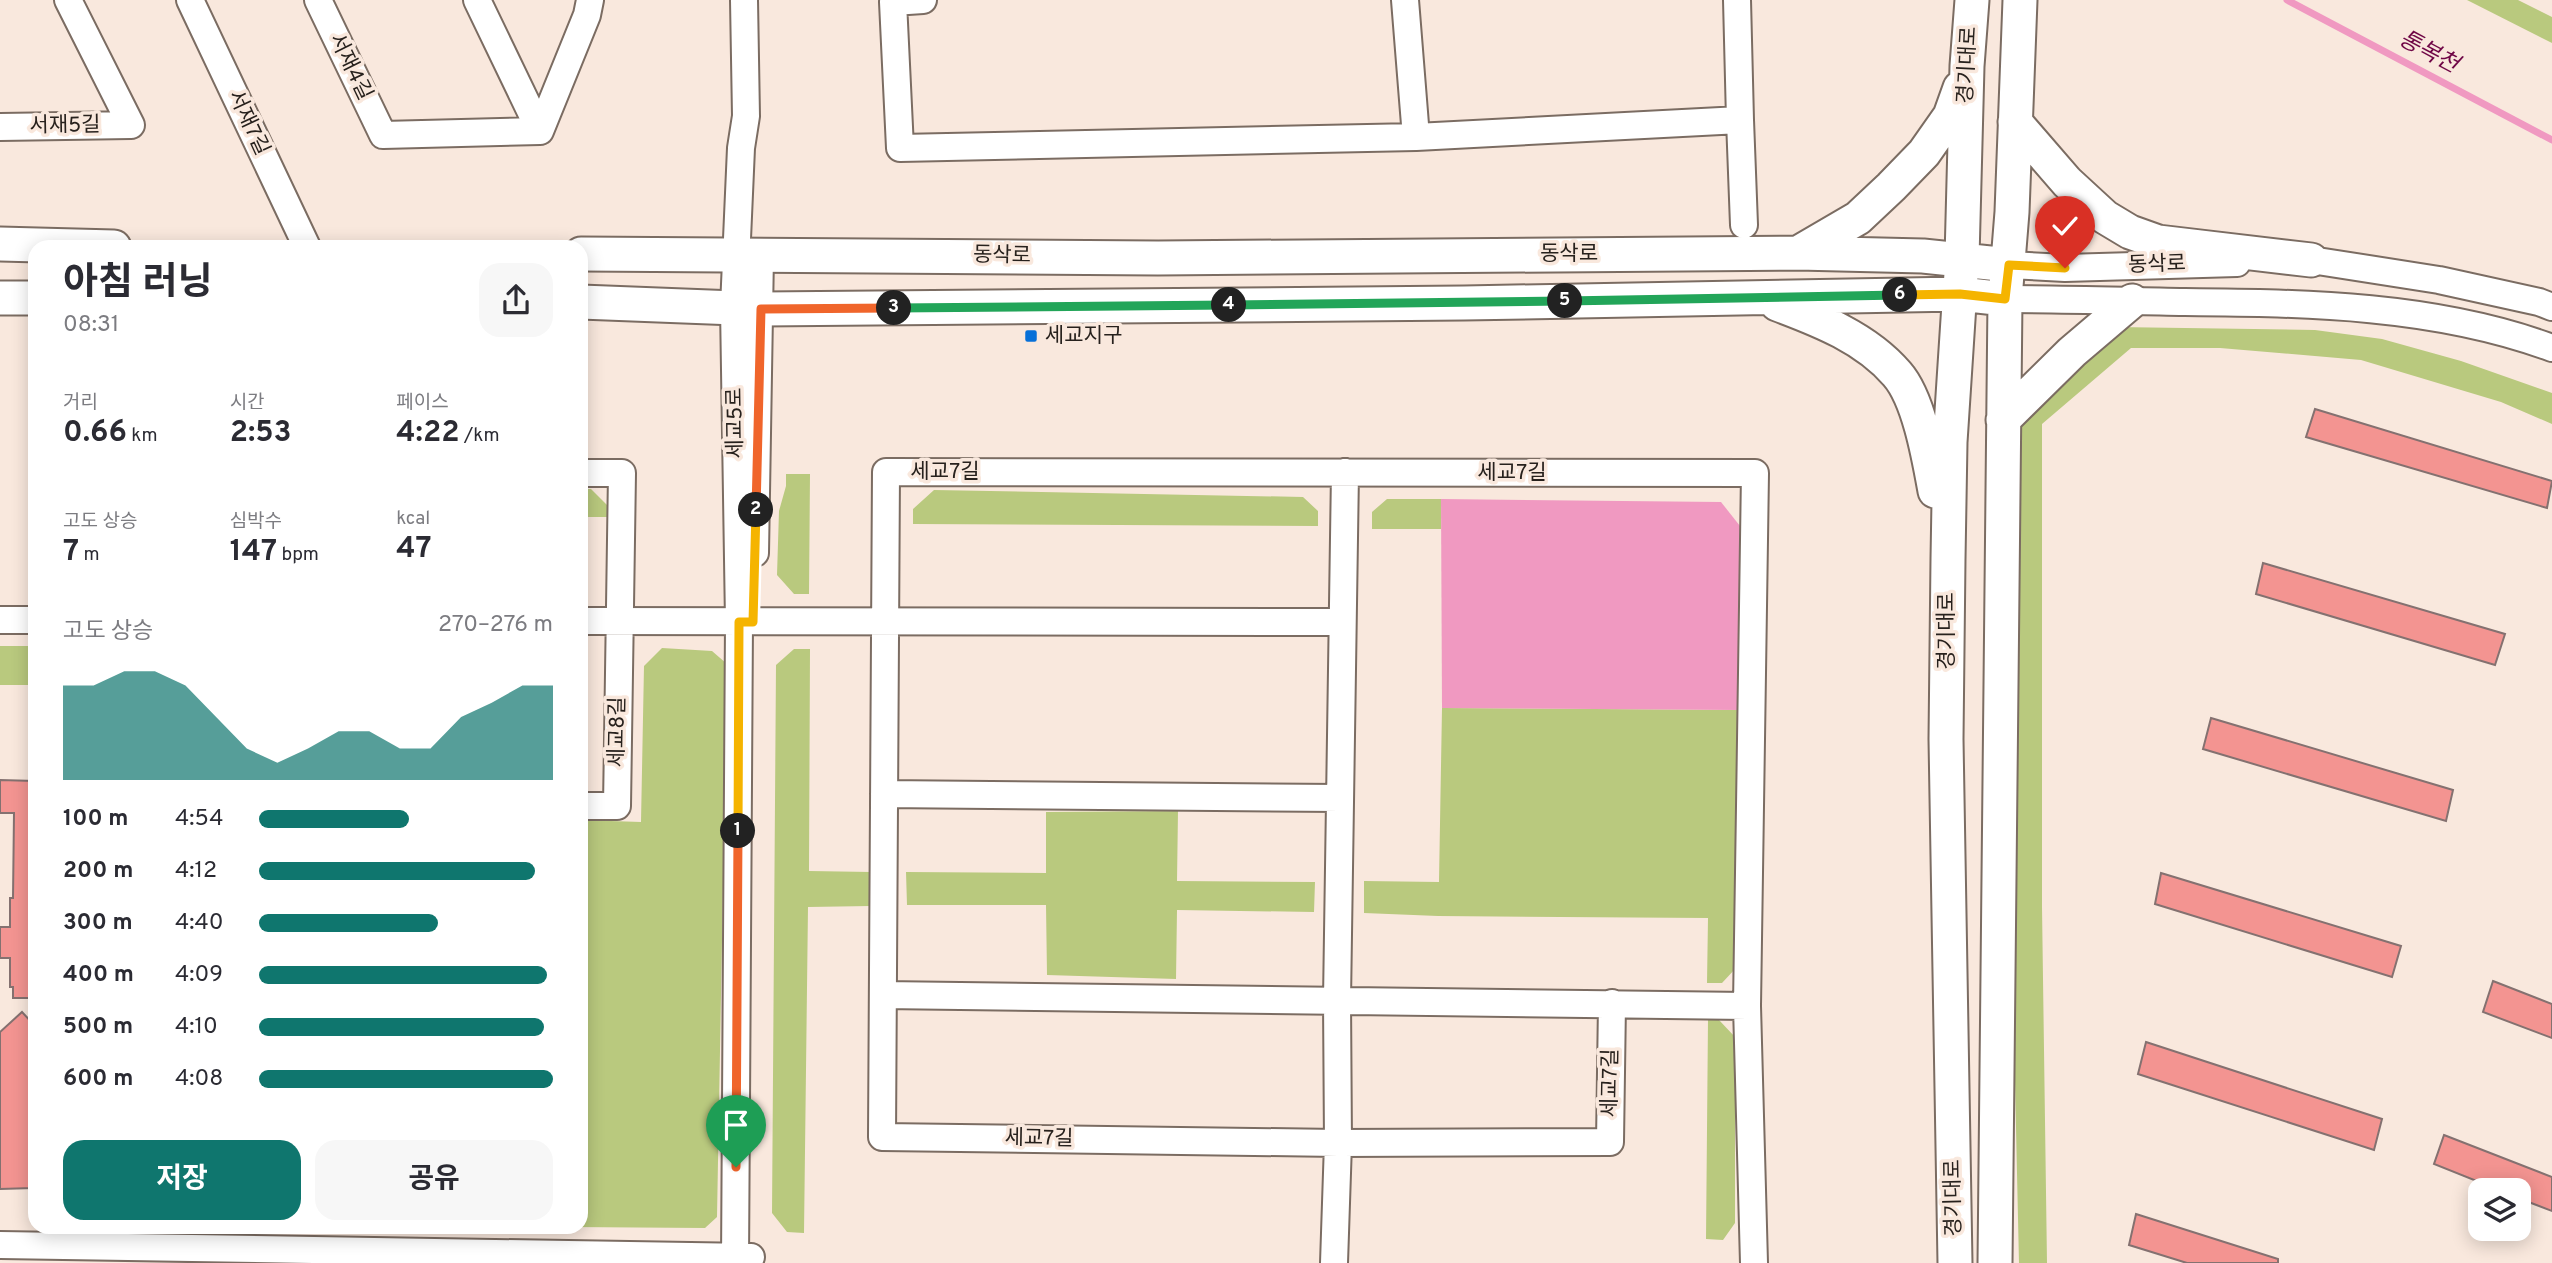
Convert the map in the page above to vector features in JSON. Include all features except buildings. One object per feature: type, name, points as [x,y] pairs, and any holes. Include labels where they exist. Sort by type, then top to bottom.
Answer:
[{"type":"main road","name":"경기대로","points":[[1955,1263],[1946,739],[1948,559],[1950,442],[1962,258],[1967,66],[1972,0]]},
{"type":"main road","name":"경기대로","points":[[1995,1263],[2005,299],[2009,265],[2020,0]]},
{"type":"main road","points":[[1798,253],[1858,218],[1924,153],[1950,116],[1967,66]]},
{"type":"main road","points":[[2015,122],[2067,182],[2105,217],[2130,232],[2158,242],[2311,260]]},
{"type":"main road","points":[[0,244],[28,245]]},
{"type":"main road","name":"동삭로","points":[[588,254],[1158,258],[1798,253],[1962,258],[2009,265]]},
{"type":"main road","points":[[588,302],[747,308],[1450,303],[1960,294],[2005,299]]},
{"type":"main road","points":[[0,298],[28,298]]},
{"type":"main road","points":[[1761,298],[1827,323],[1874,353],[1898,375],[1914,407],[1928,450],[1948,559]]},
{"type":"main road","points":[[2003,420],[2071,352],[2132,301]]},
{"type":"street","name":"서재5길","points":[[0,127],[131,125],[68,0]]},
{"type":"street","name":"서재7길","points":[[190,0],[304,240]]},
{"type":"street","name":"서재4길","points":[[318,0],[383,135],[540,131]]},
{"type":"street","points":[[477,0],[540,131]]},
{"type":"street","points":[[540,131],[587,15],[590,0]]},
{"type":"street","name":"세교5로","points":[[744,0],[746,116],[741,148],[749,255],[744,1260]]},
{"type":"street","points":[[923,0],[893,1],[900,148],[1416,136],[1740,120]]},
{"type":"street","points":[[1405,0],[1416,136]]},
{"type":"street","points":[[1737,0],[1744,225]]},
{"type":"street","name":"동삭로","points":[[2009,265],[2065,268],[2311,260],[2439,280],[2552,307]]},
{"type":"street","name":"동삭로","points":[[2005,299],[2303,303],[2415,315],[2510,332],[2552,348]]},
{"type":"street","name":"세교7길","points":[[1612,1003],[1611,1142],[1338,1143],[882,1137],[886,472],[1755,473],[1747,1006],[1754,1263]]},
{"type":"street","points":[[1334,1263],[1338,1143],[1337,1000],[1345,472]]},
{"type":"street","name":"세교8길","points":[[588,473],[622,473],[617,806],[588,806]]},
{"type":"street","points":[[0,620],[28,620]]},
{"type":"street","points":[[588,621],[1341,622]]},
{"type":"street","points":[[884,794],[1340,797]]},
{"type":"street","points":[[883,995],[1747,1006]]},
{"type":"street","points":[[0,1245],[744,1260]]},
{"type":"green space","points":[[2467,0],[2518,0],[2552,17],[2552,43]]},
{"type":"green space","points":[[2116,327],[2315,330],[2382,339],[2461,361],[2552,393],[2552,424],[2501,402],[2361,360],[2220,348],[2131,348],[2042,424],[2042,907],[2047,1263],[2019,1263],[2010,856],[2018,420]]},
{"type":"green space","points":[[786,474],[810,474],[809,594],[794,594],[777,575],[779,511],[786,486]]},
{"type":"green space","points":[[588,489],[607,505],[608,517],[588,517]]},
{"type":"green space","points":[[934,490],[1303,497],[1318,511],[1318,526],[913,524],[913,509]]},
{"type":"green space","points":[[1387,499],[1441,499],[1441,529],[1372,529],[1372,512]]},
{"type":"green space","points":[[0,646],[28,646],[28,685],[0,685]]},
{"type":"green space","points":[[662,648],[712,651],[727,664],[717,1217],[705,1228],[588,1227],[588,820],[641,822],[644,666]]},
{"type":"green space","points":[[794,649],[810,649],[809,871],[871,872],[870,906],[808,907],[804,1233],[787,1232],[772,1213],[776,665]]},
{"type":"green space","points":[[1442,708],[1739,710],[1735,969],[1722,983],[1707,983],[1708,918],[1364,913],[1364,881],[1439,882]]},
{"type":"green space","points":[[1178,811],[1177,881],[1315,882],[1314,912],[1177,910],[1176,979],[1047,975],[1046,905],[907,905],[906,872],[1046,873],[1046,812]]},
{"type":"green space","points":[[1708,1019],[1719,1020],[1735,1037],[1735,1223],[1723,1240],[1706,1239]]},
{"type":"shaded area","points":[[1441,499],[1721,502],[1740,526],[1739,710],[1442,708]]},
{"type":"waterway","name":"통복천","points":[[2287,0],[2552,140]]},
{"type":"place","name":"세교지구","points":[[1031,336]]},
{"type":"route","points":[[736,1167],[739,622],[753,622],[761,309],[1464,303],[1960,294],[2005,299],[2009,265],[2065,268]]}]
